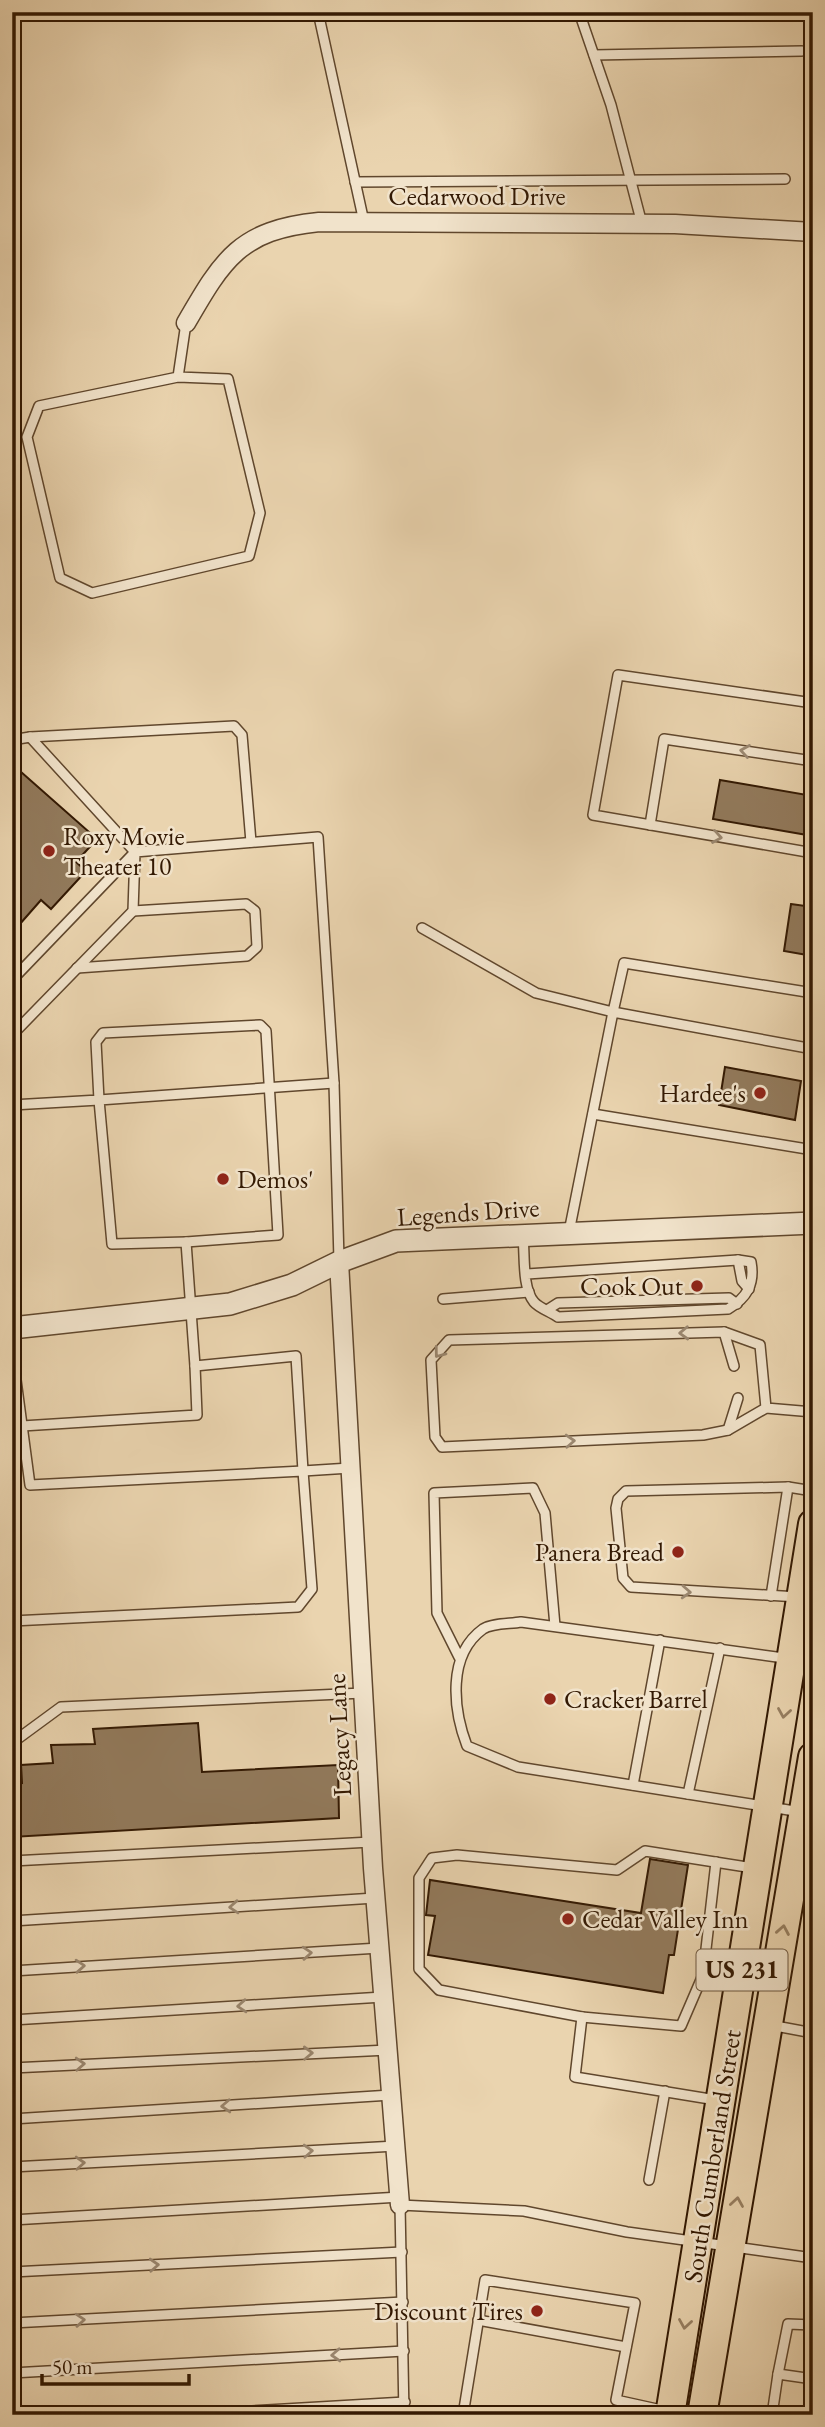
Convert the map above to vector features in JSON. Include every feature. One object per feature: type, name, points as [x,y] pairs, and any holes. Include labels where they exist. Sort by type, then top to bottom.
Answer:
[{"type":"main road","name":"South Cumberland Street","points":[[670,2414],[758,1868],[769,1807],[803,1660],[800,1597],[813,1524]]},
{"type":"main road","name":"South Cumberland Street","points":[[702,2415],[767,2024],[801,1851],[803,1812],[813,1757]]},
{"type":"street","name":"Cedarwood Drive","points":[[186,323],[213,276],[255,236],[293,224],[642,224],[813,232]]},
{"type":"street","name":"Legends Drive","points":[[12,1328],[191,1308],[265,1295],[339,1262],[396,1241],[813,1223]]},
{"type":"street","name":"Legacy Lane","points":[[339,1262],[371,1842],[400,2201]]},
{"type":"lane","points":[[318,12],[364,222]]},
{"type":"lane","points":[[579,12],[611,106],[642,224]]},
{"type":"lane","points":[[594,55],[802,51]]},
{"type":"lane","points":[[355,182],[785,179]]},
{"type":"lane","points":[[178,377],[186,323]]},
{"type":"lane","points":[[178,377],[228,379],[260,513],[249,556],[92,593],[60,578],[27,438],[39,406],[178,377]]},
{"type":"lane","points":[[813,704],[618,675],[593,815],[813,853]]},
{"type":"lane","points":[[12,740],[234,726],[242,735],[251,842]]},
{"type":"lane","points":[[30,737],[135,852],[133,911]]},
{"type":"lane","points":[[650,825],[664,739],[813,761]]},
{"type":"lane","points":[[12,980],[135,852],[318,837],[334,1083],[339,1262]]},
{"type":"lane","points":[[12,1035],[77,968],[133,911],[246,904],[255,911],[257,947],[247,956],[77,968]]},
{"type":"lane","points":[[422,928],[536,993],[613,1012],[813,1049]]},
{"type":"lane","points":[[569,1234],[624,963],[813,993]]},
{"type":"lane","points":[[260,1025],[266,1031],[271,1087],[278,1235],[112,1244],[96,1042],[103,1033],[260,1025]]},
{"type":"lane","points":[[12,1105],[334,1083]]},
{"type":"lane","points":[[593,1114],[813,1150]]},
{"type":"lane","points":[[523,1236],[527,1274],[529,1292],[535,1304],[558,1317],[728,1309],[737,1304],[749,1289],[751,1262],[738,1260],[527,1274]]},
{"type":"lane","points":[[22,1426],[197,1415],[187,1242]]},
{"type":"lane","points":[[443,1299],[529,1292]]},
{"type":"lane","points":[[547,1310],[558,1303],[729,1298],[737,1304]]},
{"type":"lane","points":[[724,1332],[734,1366]]},
{"type":"lane","points":[[766,1408],[760,1345],[724,1332],[449,1340],[431,1360],[435,1437],[442,1447],[703,1435],[728,1430],[766,1408],[813,1412]]},
{"type":"lane","points":[[12,1350],[30,1485],[350,1468]]},
{"type":"lane","points":[[12,1621],[298,1607],[312,1589],[296,1356],[195,1366]]},
{"type":"lane","points":[[728,1430],[738,1398]]},
{"type":"lane","points":[[771,1596],[789,1487]]},
{"type":"lane","points":[[800,1597],[631,1587],[623,1578],[616,1508],[618,1499],[626,1491],[789,1487],[813,1491]]},
{"type":"lane","points":[[555,1626],[545,1513],[533,1488],[434,1493],[437,1613],[459,1657],[456,1718],[467,1746],[518,1767],[803,1812]]},
{"type":"lane","points":[[459,1657],[484,1628],[521,1622],[803,1660]]},
{"type":"lane","points":[[634,1785],[660,1640]]},
{"type":"lane","points":[[688,1794],[720,1648]]},
{"type":"lane","points":[[12,1742],[61,1707],[363,1693]]},
{"type":"lane","points":[[12,1861],[371,1842]]},
{"type":"lane","points":[[716,1862],[703,1975],[681,2026],[582,2017],[439,1990],[419,1969],[419,1878],[432,1858],[457,1855],[617,1870],[645,1851],[758,1868]]},
{"type":"lane","points":[[12,1921],[375,1898]]},
{"type":"lane","points":[[12,1971],[379,1948]]},
{"type":"lane","points":[[12,2020],[383,1997]]},
{"type":"lane","points":[[582,2017],[575,2077],[720,2100]]},
{"type":"lane","points":[[767,2024],[813,2033]]},
{"type":"lane","points":[[12,2068],[387,2050]]},
{"type":"lane","points":[[649,2180],[665,2091]]},
{"type":"lane","points":[[12,2119],[391,2095]]},
{"type":"lane","points":[[12,2167],[396,2146]]},
{"type":"lane","points":[[12,2220],[400,2201],[524,2211],[697,2242],[813,2258]]},
{"type":"lane","points":[[400,2201],[404,2415]]},
{"type":"lane","points":[[12,2273],[402,2252]]},
{"type":"lane","points":[[463,2415],[485,2280],[635,2303],[616,2400],[670,2414]]},
{"type":"lane","points":[[12,2323],[403,2302]]},
{"type":"lane","points":[[478,2320],[626,2347]]},
{"type":"lane","points":[[772,2415],[788,2324],[813,2325]]},
{"type":"lane","points":[[12,2373],[404,2351]]},
{"type":"lane","points":[[778,2374],[813,2379]]},
{"type":"lane","points":[[182,2415],[405,2402]]},
{"type":"building","name":"Roxy Movie Theater 10","points":[[12,764],[97,839],[76,862],[86,871],[51,909],[41,900],[12,933]]},
{"type":"building","points":[[720,780],[813,796],[813,836],[713,819]]},
{"type":"building","points":[[791,904],[813,907],[813,956],[784,951]]},
{"type":"building","name":"Hardee's","points":[[725,1067],[801,1081],[795,1120],[719,1105]]},
{"type":"building","points":[[198,1723],[202,1772],[338,1765],[339,1818],[12,1837],[12,1784],[22,1783],[21,1765],[53,1763],[51,1745],[95,1744],[93,1729]]},
{"type":"building","name":"Cedar Valley Inn","points":[[650,1859],[688,1865],[674,1955],[669,1955],[663,1993],[428,1955],[435,1916],[426,1915],[430,1880],[641,1913]]},
{"type":"place","name":"Roxy Movie Theater 10","points":[[49,851]]},
{"type":"place","name":"Hardee's","points":[[760,1093]]},
{"type":"place","name":"Demos'","points":[[223,1179]]},
{"type":"place","name":"Cook Out","points":[[697,1286]]},
{"type":"place","name":"Panera Bread","points":[[678,1552]]},
{"type":"place","name":"Cracker Barrel","points":[[550,1699]]},
{"type":"place","name":"Cedar Valley Inn","points":[[568,1919]]},
{"type":"place","name":"Discount Tires","points":[[537,2311]]}]
